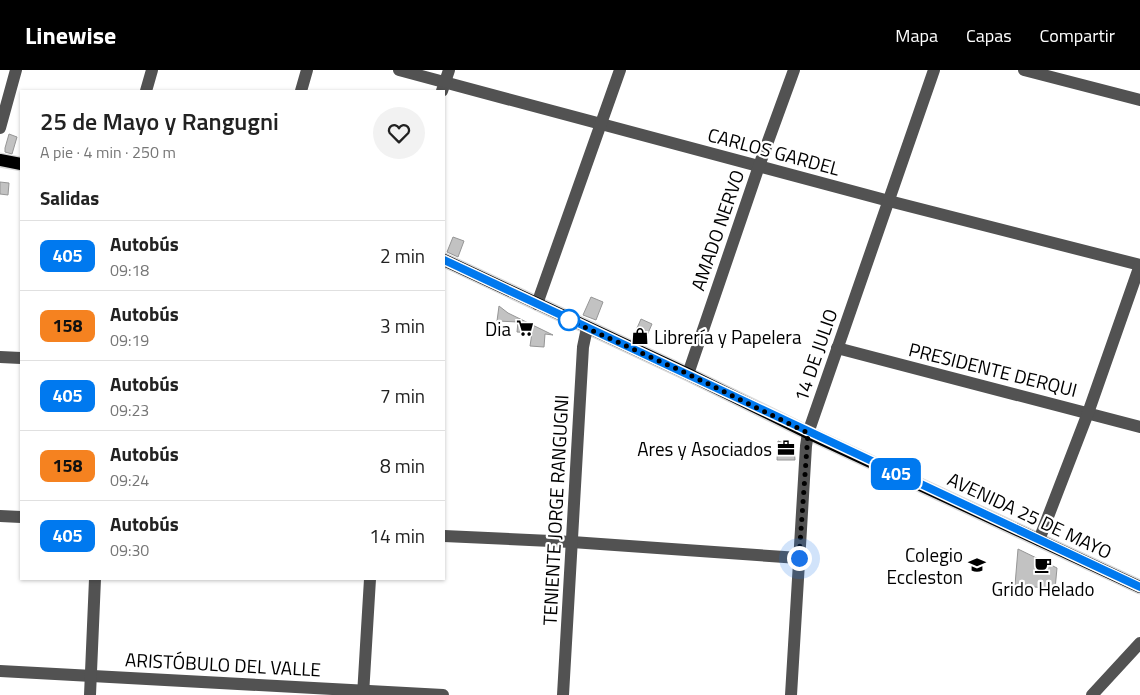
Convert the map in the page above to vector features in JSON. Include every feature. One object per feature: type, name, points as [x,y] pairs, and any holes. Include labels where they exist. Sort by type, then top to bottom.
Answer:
[{"type":"main road","points":[[0,160],[20,164]]},
{"type":"main road","name":"AVENIDA 25 DE MAYO","points":[[445,260],[688,374],[808,433],[1140,587]]},
{"type":"street","points":[[0,128],[16,70]]},
{"type":"street","points":[[146,90],[152,70]]},
{"type":"street","points":[[301,90],[307,70]]},
{"type":"street","name":"CARLOS GARDEL","points":[[399,70],[444,87],[601,124],[889,201],[1140,265]]},
{"type":"street","points":[[444,87],[449,70]]},
{"type":"street","points":[[537,304],[620,70]]},
{"type":"street","name":"AMADO NERVO","points":[[688,374],[758,166],[794,70]]},
{"type":"street","name":"14 DE JULIO","points":[[791,695],[808,433],[934,70]]},
{"type":"street","points":[[1024,70],[1140,100]]},
{"type":"street","points":[[1039,540],[1088,413],[1140,265]]},
{"type":"street","name":"TENIENTE JORGE RANGUGNI","points":[[563,695],[583,347],[586,328]]},
{"type":"street","name":"PRESIDENTE DERQUI","points":[[837,348],[1140,427]]},
{"type":"street","points":[[0,357],[20,358]]},
{"type":"street","points":[[0,516],[20,517]]},
{"type":"street","points":[[445,536],[572,542],[799,558]]},
{"type":"street","points":[[90,695],[95,580]]},
{"type":"street","points":[[363,693],[370,580]]},
{"type":"street","points":[[1092,695],[1140,643]]},
{"type":"street","name":"ARISTÓBULO DEL VALLE","points":[[0,671],[363,693],[443,695]]},
{"type":"building","points":[[9,134],[17,137],[12,154],[5,152]]},
{"type":"building","points":[[0,182],[9,183],[8,195],[0,194]]},
{"type":"building","points":[[453,237],[464,241],[458,257],[447,252]]},
{"type":"building","points":[[591,297],[603,302],[596,320],[583,315]]},
{"type":"building","points":[[499,306],[508,313],[553,335],[545,334],[544,347],[530,346],[532,333],[517,332],[518,322],[497,321]]},
{"type":"building","points":[[641,319],[652,324],[645,340],[634,335]]},
{"type":"building","name":"Ares y Asociados","points":[[778,441],[794,446],[795,460],[777,460]]},
{"type":"building","points":[[1018,549],[1057,568],[1055,589],[1015,585]]},
{"type":"bus line","name":"405","points":[[445,260],[688,374],[808,433],[1140,587]]},
{"type":"place","name":"Dia","points":[[525,328]]},
{"type":"place","name":"Librería y Papelera","points":[[640,336]]},
{"type":"place","name":"Ares y Asociados","points":[[786,448]]},
{"type":"place","name":"Colegio Eccleston","points":[[977,565]]},
{"type":"place","name":"Grido Helado","points":[[1043,565]]},
{"type":"route","points":[[569,320],[688,374],[808,433],[799,558]]}]
